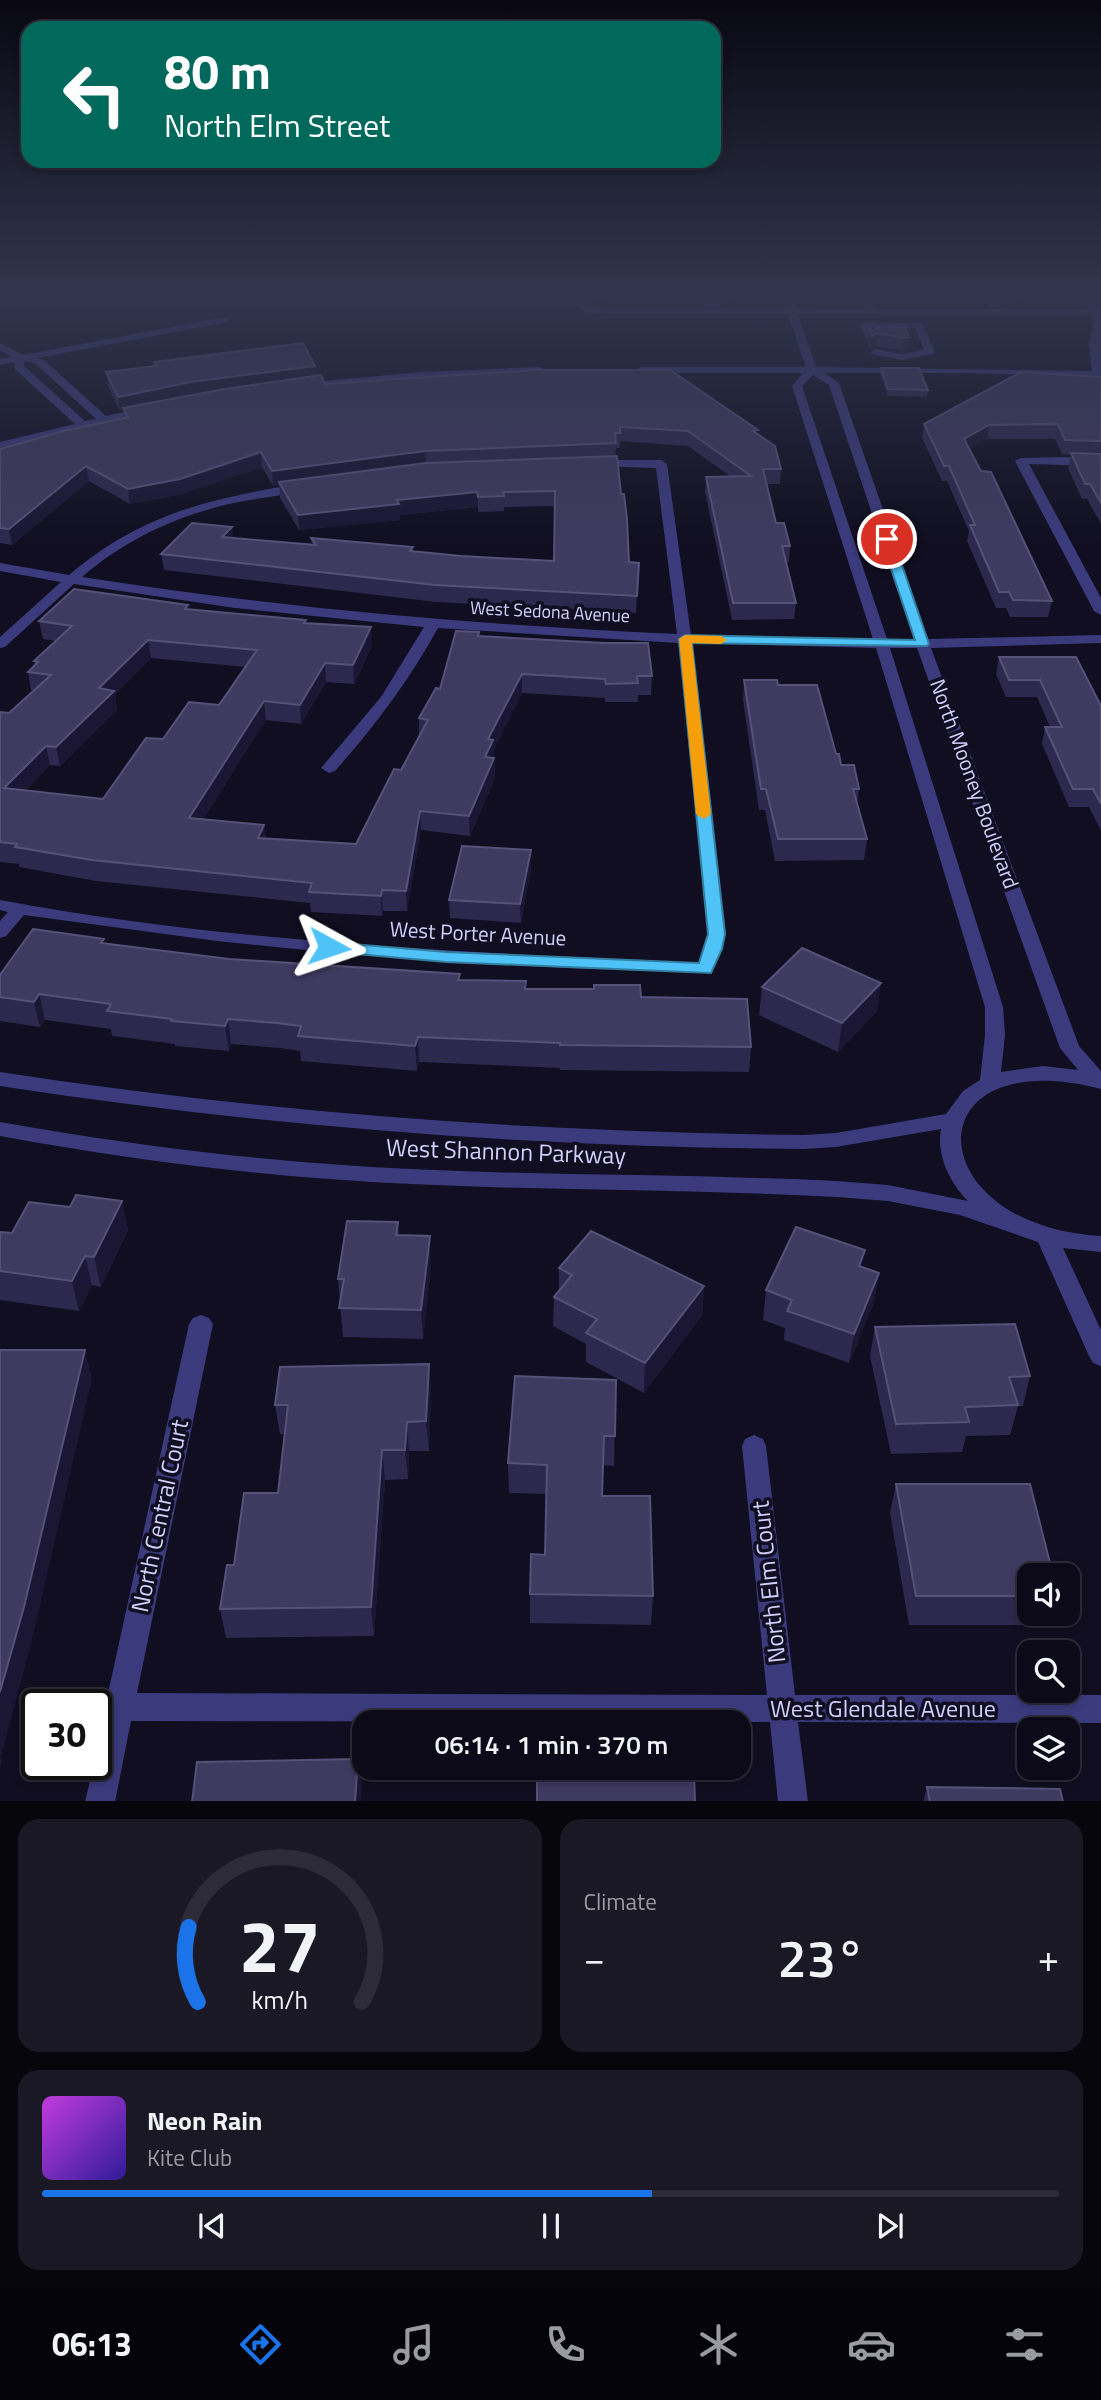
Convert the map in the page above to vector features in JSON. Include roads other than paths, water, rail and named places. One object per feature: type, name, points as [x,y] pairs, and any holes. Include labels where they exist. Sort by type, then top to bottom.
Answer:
[{"type":"street","points":[[29,376],[82,424]]},
{"type":"street","points":[[56,376],[103,419]]},
{"type":"street","points":[[283,388],[411,376]]},
{"type":"street","name":"North Mooney Boulevard","points":[[806,376],[797,386],[882,644],[994,1007],[995,1035],[990,1084]]},
{"type":"street","name":"North Mooney Boulevard","points":[[822,376],[834,383],[923,644],[1070,1048],[1100,1082]]},
{"type":"street","points":[[0,445],[163,407]]},
{"type":"street","points":[[1101,462],[1021,461],[1101,611]]},
{"type":"street","points":[[586,464],[661,464],[685,639]]},
{"type":"street","points":[[0,644],[111,548],[163,522],[243,498],[321,484]]},
{"type":"street","name":"West Sedona Avenue","points":[[0,567],[72,581],[229,603],[433,624],[685,639],[882,644],[1101,639]]},
{"type":"street","points":[[329,768],[361,734],[400,684],[433,624]]},
{"type":"street","name":"West Porter Avenue","points":[[0,905],[229,938],[316,946],[446,957],[705,969],[714,949],[716,934],[685,639]]},
{"type":"street","points":[[0,932],[20,909]]},
{"type":"street","points":[[1100,1082],[1059,1073],[1022,1074],[990,1084],[966,1099],[952,1120],[949,1146],[958,1172],[979,1198],[1009,1221],[1046,1237],[1084,1244],[1101,1244]]},
{"type":"street","name":"West Shannon Parkway","points":[[0,1079],[224,1111],[379,1127],[565,1138],[804,1142],[836,1140],[952,1120]]},
{"type":"street","name":"West Shannon Parkway","points":[[0,1129],[51,1139],[188,1157],[347,1173],[888,1193],[960,1207],[1009,1221]]},
{"type":"street","points":[[1046,1237],[1101,1356]]},
{"type":"street","name":"North Central Court","points":[[100,1801],[201,1324]]},
{"type":"street","name":"North Elm Court","points":[[754,1446],[793,1801]]},
{"type":"street","name":"West Glendale Avenue","points":[[119,1707],[1101,1709]]}]
